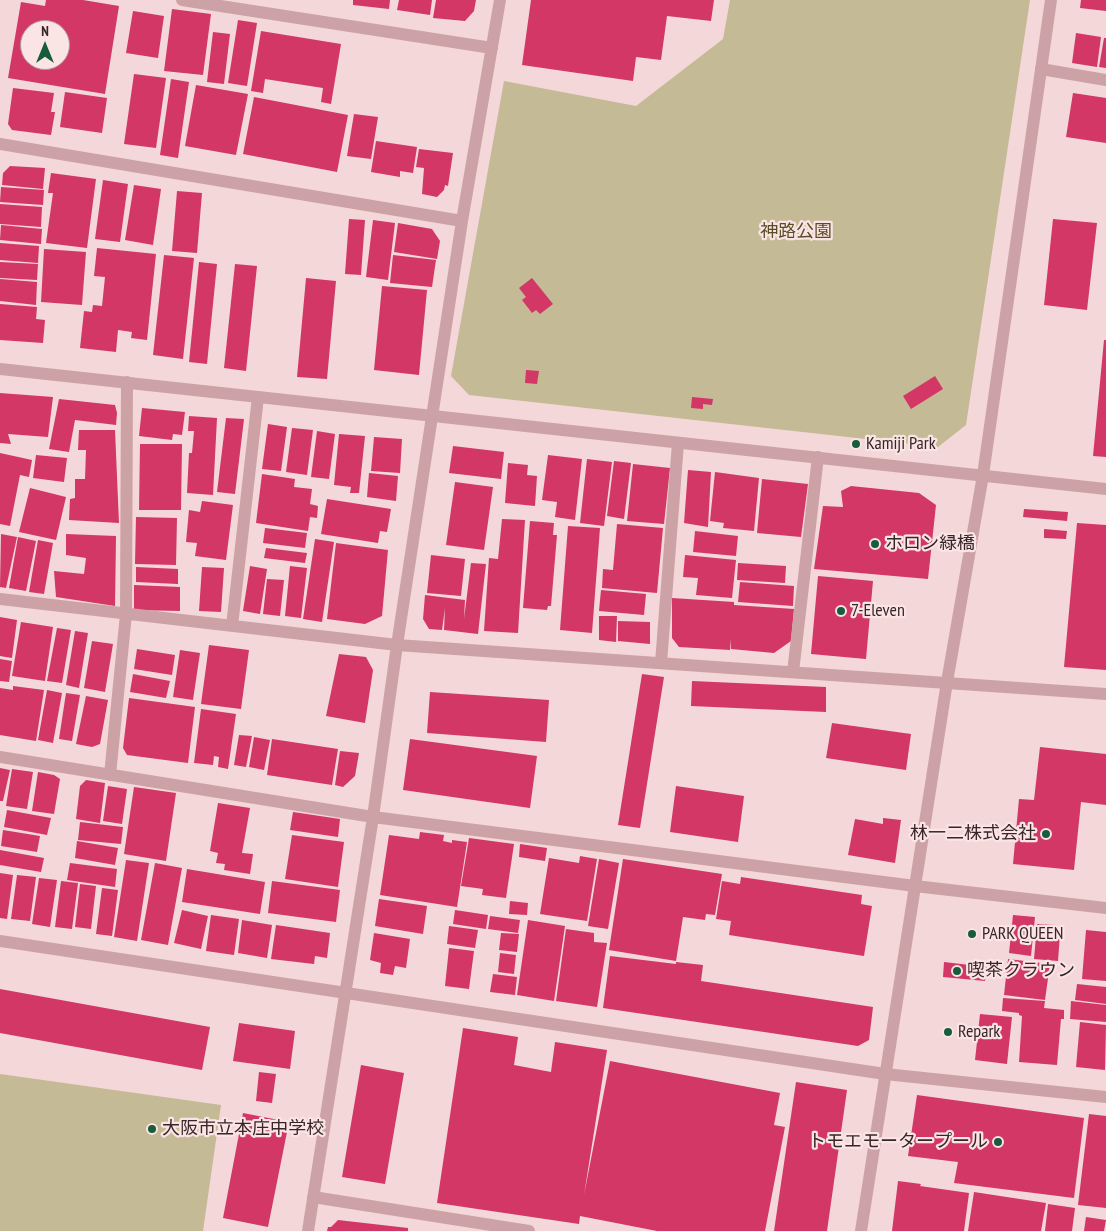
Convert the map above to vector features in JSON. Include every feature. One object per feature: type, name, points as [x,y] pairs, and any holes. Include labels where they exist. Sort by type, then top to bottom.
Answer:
[{"type":"street","points":[[182,0],[492,48]]},
{"type":"street","points":[[308,1231],[373,817],[397,645],[462,221],[500,0]]},
{"type":"street","points":[[860,1231],[946,682],[983,475],[1051,0]]},
{"type":"street","points":[[1041,69],[1106,80]]},
{"type":"street","points":[[0,144],[462,221]]},
{"type":"street","points":[[0,369],[1106,489]]},
{"type":"street","points":[[110,774],[126,614],[127,382]]},
{"type":"street","points":[[232,626],[258,397]]},
{"type":"street","points":[[661,663],[678,443]]},
{"type":"street","points":[[793,672],[818,457]]},
{"type":"street","points":[[0,599],[397,645],[1106,694]]},
{"type":"street","points":[[0,757],[373,817],[915,886],[1106,908]]},
{"type":"street","points":[[0,941],[885,1074],[1106,1097]]},
{"type":"street","points":[[313,1196],[529,1231]]},
{"type":"green space","name":"神路公園","points":[[730,0],[1030,0],[966,425],[938,447],[469,395],[451,376],[504,81],[636,106],[723,39]]},
{"type":"green space","points":[[0,1074],[221,1105],[203,1231],[0,1231]]},
{"type":"building","points":[[46,0],[83,0],[119,6],[105,94],[8,78],[21,2],[45,6]]},
{"type":"building","points":[[353,0],[390,0],[389,9],[353,5]]},
{"type":"building","points":[[399,0],[432,0],[430,15],[397,10]]},
{"type":"building","points":[[436,0],[476,0],[474,11],[465,21],[433,18]]},
{"type":"building","points":[[531,0],[714,0],[711,21],[667,16],[661,60],[636,57],[633,81],[522,65]]},
{"type":"building","points":[[1081,0],[1106,0],[1106,11],[1080,8]]},
{"type":"building","points":[[172,9],[211,14],[203,75],[164,71]]},
{"type":"building","points":[[133,11],[164,16],[158,58],[126,53]]},
{"type":"building","points":[[238,20],[257,23],[247,86],[228,83]]},
{"type":"building","points":[[261,31],[341,44],[331,104],[321,102],[323,88],[265,79],[263,93],[251,91]]},
{"type":"building","points":[[213,32],[230,34],[224,84],[207,82]]},
{"type":"building","points":[[1076,33],[1101,37],[1097,67],[1072,63]]},
{"type":"building","points":[[1104,38],[1106,38],[1106,68],[1099,67]]},
{"type":"building","points":[[134,74],[166,78],[156,148],[124,144]]},
{"type":"building","points":[[171,79],[189,82],[178,158],[160,155]]},
{"type":"building","points":[[196,85],[248,94],[236,155],[185,146]]},
{"type":"building","points":[[13,88],[54,93],[51,112],[55,112],[51,135],[12,130],[8,124]]},
{"type":"building","points":[[65,92],[107,98],[102,133],[60,127]]},
{"type":"building","points":[[1073,93],[1106,98],[1106,143],[1066,137]]},
{"type":"building","points":[[254,97],[348,115],[337,172],[243,154]]},
{"type":"building","points":[[354,114],[378,117],[371,159],[347,156]]},
{"type":"building","points":[[376,141],[417,147],[413,173],[400,171],[400,177],[371,172]]},
{"type":"building","points":[[419,149],[453,153],[448,186],[445,185],[444,190],[437,197],[422,194],[424,168],[416,167]]},
{"type":"building","points":[[10,166],[45,168],[43,189],[2,185],[3,173]]},
{"type":"building","points":[[51,173],[96,179],[87,248],[46,243],[53,193],[48,193]]},
{"type":"building","points":[[103,180],[128,184],[120,242],[95,239]]},
{"type":"building","points":[[134,185],[161,189],[153,245],[125,240]]},
{"type":"building","points":[[1,187],[44,190],[43,205],[0,202]]},
{"type":"building","points":[[177,191],[202,193],[197,253],[172,251]]},
{"type":"building","points":[[0,204],[42,207],[41,227],[0,224]]},
{"type":"building","points":[[349,219],[365,220],[361,275],[345,274]]},
{"type":"building","points":[[1053,219],[1097,223],[1087,310],[1044,305]]},
{"type":"building","points":[[373,220],[395,223],[388,280],[366,277]]},
{"type":"building","points":[[398,223],[432,229],[440,241],[437,259],[394,252]]},
{"type":"building","points":[[1,225],[42,229],[41,244],[0,240]]},
{"type":"building","points":[[0,243],[39,246],[38,263],[0,260]]},
{"type":"building","points":[[97,248],[156,254],[147,340],[131,338],[132,332],[118,330],[116,352],[80,348],[84,311],[92,312],[93,305],[102,306],[105,277],[94,276]]},
{"type":"building","points":[[44,249],[86,252],[82,305],[41,302]]},
{"type":"building","points":[[164,255],[194,258],[183,359],[153,355]]},
{"type":"building","points":[[393,255],[436,260],[432,287],[390,283]]},
{"type":"building","points":[[0,262],[38,264],[37,280],[0,278]]},
{"type":"building","points":[[199,262],[217,264],[207,364],[189,362]]},
{"type":"building","points":[[235,264],[257,266],[246,371],[224,368]]},
{"type":"building","points":[[306,278],[336,281],[327,379],[297,377]]},
{"type":"building","points":[[532,278],[553,304],[540,314],[536,310],[532,313],[522,300],[526,297],[519,288]]},
{"type":"building","points":[[0,279],[37,282],[36,305],[0,301]]},
{"type":"building","points":[[382,286],[427,290],[419,375],[374,370]]},
{"type":"building","points":[[0,304],[37,307],[36,319],[45,320],[43,343],[0,340]]},
{"type":"building","points":[[1104,340],[1106,340],[1106,457],[1093,456]]},
{"type":"building","points":[[526,370],[539,371],[537,384],[525,383]]},
{"type":"building","points":[[935,376],[943,389],[911,409],[903,396]]},
{"type":"building","points":[[0,393],[53,397],[48,437],[8,434],[11,444],[0,443]]},
{"type":"building","points":[[692,397],[713,399],[712,405],[703,404],[703,409],[691,408]]},
{"type":"building","points":[[59,399],[115,405],[117,413],[116,425],[75,420],[69,452],[49,449]]},
{"type":"building","points":[[142,408],[185,412],[182,435],[173,434],[172,440],[139,436]]},
{"type":"building","points":[[189,416],[217,418],[213,495],[187,493],[189,453],[192,453],[194,431],[188,431]]},
{"type":"building","points":[[226,418],[244,419],[235,494],[217,492]]},
{"type":"building","points":[[268,424],[287,427],[281,471],[262,469]]},
{"type":"building","points":[[292,428],[313,430],[307,475],[286,472]]},
{"type":"building","points":[[79,430],[115,430],[119,523],[69,520],[70,499],[75,498],[75,479],[85,479],[86,450],[78,450]]},
{"type":"building","points":[[317,431],[335,434],[329,479],[311,477]]},
{"type":"building","points":[[339,434],[365,436],[359,493],[350,493],[351,487],[334,485]]},
{"type":"building","points":[[374,437],[402,439],[400,473],[371,471]]},
{"type":"building","points":[[140,444],[182,444],[181,510],[139,510]]},
{"type":"building","points":[[453,446],[504,452],[501,479],[449,473]]},
{"type":"building","points":[[0,453],[32,460],[29,477],[20,475],[10,526],[0,524]]},
{"type":"building","points":[[36,455],[67,458],[64,482],[33,478]]},
{"type":"building","points":[[548,455],[582,459],[575,520],[555,517],[557,502],[542,500]]},
{"type":"building","points":[[587,459],[612,462],[604,526],[580,523]]},
{"type":"building","points":[[614,461],[631,463],[624,519],[607,516]]},
{"type":"building","points":[[508,463],[528,465],[527,475],[537,476],[535,506],[505,503]]},
{"type":"building","points":[[633,464],[670,468],[664,524],[627,521]]},
{"type":"building","points":[[688,470],[711,472],[708,527],[684,523]]},
{"type":"building","points":[[715,472],[759,478],[754,531],[723,528],[724,523],[710,521]]},
{"type":"building","points":[[369,473],[398,476],[396,501],[367,497]]},
{"type":"building","points":[[262,474],[295,479],[294,487],[312,489],[310,504],[318,506],[317,518],[310,517],[308,531],[256,523]]},
{"type":"building","points":[[762,479],[808,484],[801,537],[757,533]]},
{"type":"building","points":[[455,482],[493,487],[484,550],[446,545]]},
{"type":"building","name":"ホロン緑橋","points":[[851,486],[919,493],[936,505],[928,579],[814,569],[823,506],[843,507],[841,491]]},
{"type":"building","points":[[30,488],[66,497],[56,540],[19,532]]},
{"type":"building","points":[[327,499],[391,509],[387,532],[380,531],[378,543],[321,534]]},
{"type":"building","points":[[202,501],[233,505],[226,560],[195,556],[197,543],[186,542],[189,510],[200,512]]},
{"type":"building","points":[[1024,509],[1068,512],[1067,521],[1023,517]]},
{"type":"building","points":[[136,517],[177,518],[176,565],[135,564]]},
{"type":"building","points":[[502,519],[525,520],[518,633],[484,631],[489,558],[498,559]]},
{"type":"building","points":[[530,521],[554,523],[553,535],[557,535],[551,606],[548,606],[547,610],[523,608]]},
{"type":"building","points":[[1077,523],[1106,525],[1106,670],[1064,667]]},
{"type":"building","points":[[617,524],[663,528],[657,593],[602,588],[603,569],[613,570]]},
{"type":"building","points":[[568,526],[600,528],[592,633],[560,630]]},
{"type":"building","points":[[265,528],[307,533],[305,548],[263,543]]},
{"type":"building","points":[[1044,529],[1067,531],[1066,539],[1044,538]]},
{"type":"building","points":[[695,531],[738,536],[736,556],[693,552]]},
{"type":"building","points":[[1,534],[17,537],[6,588],[0,587]]},
{"type":"building","points":[[66,534],[116,536],[115,606],[56,597],[54,571],[84,574],[86,558],[66,555]]},
{"type":"building","points":[[18,537],[36,541],[26,591],[9,588]]},
{"type":"building","points":[[315,539],[334,542],[322,622],[303,619]]},
{"type":"building","points":[[38,540],[53,543],[44,594],[29,592]]},
{"type":"building","points":[[336,543],[388,550],[382,616],[365,624],[327,619]]},
{"type":"building","points":[[266,548],[307,553],[305,563],[264,558]]},
{"type":"building","points":[[431,555],[465,559],[461,596],[427,593]]},
{"type":"building","points":[[685,555],[736,560],[732,598],[696,595],[698,578],[683,577]]},
{"type":"building","points":[[471,563],[486,564],[478,634],[444,630],[445,608],[442,630],[429,629],[423,619],[425,595],[465,600],[464,619]]},
{"type":"building","points":[[738,563],[786,566],[785,583],[737,580]]},
{"type":"building","points":[[250,566],[267,569],[260,614],[243,611]]},
{"type":"building","points":[[290,566],[307,568],[301,618],[285,616]]},
{"type":"building","points":[[136,567],[178,569],[178,584],[136,582]]},
{"type":"building","points":[[202,567],[224,568],[221,612],[199,611]]},
{"type":"building","points":[[818,576],[873,581],[866,659],[811,654]]},
{"type":"building","points":[[267,579],[284,580],[280,616],[263,614]]},
{"type":"building","points":[[740,582],[794,586],[793,606],[738,602]]},
{"type":"building","points":[[134,585],[180,587],[180,611],[134,610]]},
{"type":"building","points":[[601,590],[646,594],[644,615],[599,611]]},
{"type":"building","points":[[672,598],[734,602],[734,605],[794,609],[791,641],[774,653],[731,649],[731,639],[730,650],[679,647],[672,638]]},
{"type":"building","points":[[599,616],[617,616],[616,642],[599,640]]},
{"type":"building","points":[[0,617],[17,620],[12,658],[0,656]]},
{"type":"building","points":[[618,621],[650,622],[650,644],[618,641]]},
{"type":"building","points":[[21,622],[53,627],[45,681],[12,676]]},
{"type":"building","points":[[57,628],[71,630],[62,683],[47,681]]},
{"type":"building","points":[[75,631],[88,633],[79,688],[66,685]]},
{"type":"building","points":[[92,641],[113,644],[105,692],[84,688]]},
{"type":"building","points":[[209,645],[249,650],[241,709],[201,704]]},
{"type":"building","points":[[137,649],[175,655],[172,675],[134,669]]},
{"type":"building","points":[[180,650],[200,653],[193,700],[173,697]]},
{"type":"building","points":[[339,654],[366,657],[373,670],[365,723],[326,716]]},
{"type":"building","points":[[0,659],[12,661],[9,682],[0,681]]},
{"type":"building","points":[[133,674],[170,681],[166,698],[130,692]]},
{"type":"building","points":[[642,674],[664,677],[640,828],[618,825]]},
{"type":"building","points":[[692,681],[826,687],[826,712],[691,706]]},
{"type":"building","points":[[13,686],[44,690],[36,741],[0,735],[0,688],[13,690]]},
{"type":"building","points":[[47,690],[62,693],[53,743],[38,740]]},
{"type":"building","points":[[430,692],[549,700],[546,742],[427,733]]},
{"type":"building","points":[[66,693],[80,695],[72,741],[59,739]]},
{"type":"building","points":[[86,696],[108,700],[100,744],[92,747],[76,744]]},
{"type":"building","points":[[129,698],[195,707],[188,763],[127,755],[123,748]]},
{"type":"building","points":[[201,709],[236,714],[228,769],[218,767],[219,757],[214,756],[213,765],[194,763]]},
{"type":"building","points":[[832,723],[911,734],[906,770],[826,758]]},
{"type":"building","points":[[239,735],[252,736],[246,767],[234,765]]},
{"type":"building","points":[[254,737],[270,740],[264,770],[249,767]]},
{"type":"building","points":[[272,739],[338,749],[332,785],[267,775]]},
{"type":"building","points":[[410,739],[537,756],[530,808],[403,790]]},
{"type":"building","name":"林一二株式会社","points":[[1040,747],[1106,754],[1106,805],[1081,802],[1074,870],[1013,864],[1019,799],[1034,800]]},
{"type":"building","points":[[340,751],[359,753],[355,776],[343,787],[335,785]]},
{"type":"building","points":[[0,768],[10,770],[3,801],[0,801]]},
{"type":"building","points":[[12,769],[33,772],[27,809],[6,806]]},
{"type":"building","points":[[38,772],[54,775],[60,779],[54,814],[32,811]]},
{"type":"building","points":[[86,780],[105,783],[100,823],[76,819],[80,786]]},
{"type":"building","points":[[108,786],[127,789],[122,824],[103,821]]},
{"type":"building","points":[[676,786],[744,796],[738,842],[670,832]]},
{"type":"building","points":[[134,787],[176,793],[166,861],[124,854]]},
{"type":"building","points":[[218,803],[250,808],[242,853],[253,854],[250,874],[224,870],[225,864],[216,863],[218,853],[210,851]]},
{"type":"building","points":[[7,810],[51,818],[47,835],[4,827]]},
{"type":"building","points":[[293,812],[340,819],[338,837],[290,830]]},
{"type":"building","points":[[883,818],[901,820],[895,863],[848,855],[855,819],[883,824]]},
{"type":"building","points":[[80,822],[123,827],[121,844],[78,840]]},
{"type":"building","points":[[3,830],[40,836],[37,852],[1,846]]},
{"type":"building","points":[[420,832],[444,835],[443,841],[452,843],[452,840],[467,842],[457,907],[380,895],[389,835],[419,839]]},
{"type":"building","points":[[292,835],[344,842],[338,887],[285,879]]},
{"type":"building","points":[[469,838],[514,844],[506,898],[482,895],[483,889],[461,886]]},
{"type":"building","points":[[77,841],[118,848],[115,865],[75,858]]},
{"type":"building","points":[[520,844],[547,848],[545,861],[519,857]]},
{"type":"building","points":[[0,850],[44,858],[41,872],[0,865]]},
{"type":"building","points":[[580,856],[597,859],[587,921],[540,914],[549,858],[579,863]]},
{"type":"building","points":[[599,859],[619,863],[608,929],[588,926]]},
{"type":"building","points":[[623,859],[722,874],[715,915],[706,914],[705,920],[683,917],[676,961],[609,950]]},
{"type":"building","points":[[126,860],[149,863],[137,941],[114,937]]},
{"type":"building","points":[[70,863],[117,869],[115,887],[67,880]]},
{"type":"building","points":[[155,863],[182,868],[168,945],[141,940]]},
{"type":"building","points":[[187,869],[265,882],[260,914],[182,902]]},
{"type":"building","points":[[0,873],[13,875],[7,919],[0,918]]},
{"type":"building","points":[[17,875],[36,877],[30,921],[11,919]]},
{"type":"building","points":[[741,877],[862,895],[861,904],[872,906],[864,956],[729,935],[731,921],[716,919],[722,881],[740,884]]},
{"type":"building","points":[[39,878],[57,880],[50,927],[32,924]]},
{"type":"building","points":[[61,881],[78,883],[72,929],[55,927]]},
{"type":"building","points":[[272,881],[340,890],[336,922],[268,913]]},
{"type":"building","points":[[80,884],[96,886],[91,929],[75,927]]},
{"type":"building","points":[[102,888],[118,890],[112,936],[96,934]]},
{"type":"building","points":[[379,899],[427,906],[423,934],[375,926]]},
{"type":"building","points":[[510,901],[528,903],[527,915],[509,914]]},
{"type":"building","points":[[182,910],[208,916],[201,949],[174,943]]},
{"type":"building","points":[[455,910],[488,915],[486,929],[453,924]]},
{"type":"building","points":[[211,915],[239,919],[234,955],[206,951]]},
{"type":"building","points":[[1013,915],[1035,917],[1031,956],[1009,953]]},
{"type":"building","points":[[490,916],[520,920],[518,933],[488,929]]},
{"type":"building","points":[[242,920],[272,925],[267,958],[238,953]]},
{"type":"building","points":[[528,920],[565,926],[554,1001],[517,995]]},
{"type":"building","points":[[1037,924],[1056,925],[1055,933],[1060,934],[1058,961],[1034,959]]},
{"type":"building","points":[[276,925],[330,933],[327,958],[315,956],[314,964],[271,959]]},
{"type":"building","points":[[449,926],[478,930],[475,948],[447,944]]},
{"type":"building","points":[[566,929],[594,933],[594,942],[607,943],[597,1007],[556,1001]]},
{"type":"building","points":[[1086,930],[1106,932],[1106,981],[1082,979]]},
{"type":"building","points":[[374,933],[410,939],[406,968],[395,966],[393,975],[380,973],[381,963],[370,960]]},
{"type":"building","points":[[501,933],[519,934],[517,952],[499,950]]},
{"type":"building","points":[[449,948],[474,951],[469,989],[445,986]]},
{"type":"building","points":[[500,953],[516,955],[514,974],[498,972]]},
{"type":"building","points":[[610,956],[676,964],[676,962],[703,965],[701,981],[873,1007],[869,1040],[858,1046],[603,1008]]},
{"type":"building","points":[[1008,959],[1050,964],[1045,1000],[1004,995]]},
{"type":"building","points":[[944,962],[987,967],[985,981],[943,977]]},
{"type":"building","points":[[493,974],[517,977],[515,995],[490,992]]},
{"type":"building","points":[[1077,984],[1106,987],[1106,1004],[1075,1000]]},
{"type":"building","points":[[0,989],[210,1027],[202,1070],[0,1033]]},
{"type":"building","points":[[1003,998],[1045,1001],[1044,1008],[1064,1010],[1064,1019],[1061,1019],[1057,1065],[1019,1062],[1022,1016],[1019,1013],[1002,1011]]},
{"type":"building","points":[[1071,1001],[1106,1005],[1106,1022],[1070,1019]]},
{"type":"building","points":[[980,1014],[1012,1017],[1007,1064],[975,1060]]},
{"type":"building","points":[[1080,1022],[1106,1025],[1105,1070],[1076,1067]]},
{"type":"building","points":[[239,1023],[295,1031],[290,1069],[233,1061]]},
{"type":"building","points":[[463,1028],[518,1037],[514,1065],[551,1072],[555,1042],[607,1050],[584,1195],[610,1061],[780,1093],[774,1125],[785,1127],[765,1231],[657,1231],[580,1216],[579,1224],[437,1203]]},
{"type":"building","points":[[361,1065],[404,1073],[385,1184],[342,1177]]},
{"type":"building","points":[[259,1072],[276,1074],[272,1103],[256,1101]]},
{"type":"building","points":[[796,1082],[847,1090],[827,1231],[774,1231]]},
{"type":"building","name":"トモエモータープール","points":[[917,1095],[1084,1118],[1074,1198],[954,1183],[958,1162],[908,1156]]},
{"type":"building","points":[[243,1113],[289,1122],[268,1227],[223,1218]]},
{"type":"building","points":[[1089,1114],[1106,1116],[1106,1208],[1078,1205]]},
{"type":"building","points":[[898,1181],[969,1193],[964,1231],[892,1231]]},
{"type":"building","points":[[974,1192],[1046,1203],[1041,1231],[968,1231]]},
{"type":"building","points":[[1048,1204],[1075,1208],[1072,1231],[1045,1231]]},
{"type":"building","points":[[1086,1217],[1106,1220],[1104,1231],[1084,1231]]},
{"type":"building","points":[[338,1220],[408,1228],[408,1231],[327,1231],[328,1227],[331,1227]]},
{"type":"place","name":"Kamiji Park","points":[[856,444]]},
{"type":"place","name":"ホロン緑橋","points":[[875,544]]},
{"type":"place","name":"7-Eleven","points":[[841,611]]},
{"type":"place","name":"林一二株式会社","points":[[1046,834]]},
{"type":"place","name":"PARK QUEEN","points":[[972,934]]},
{"type":"place","name":"喫茶クラウン","points":[[957,971]]},
{"type":"place","name":"Repark","points":[[948,1032]]},
{"type":"place","name":"大阪市立本庄中学校","points":[[152,1129]]},
{"type":"place","name":"トモエモータープール","points":[[998,1142]]}]
